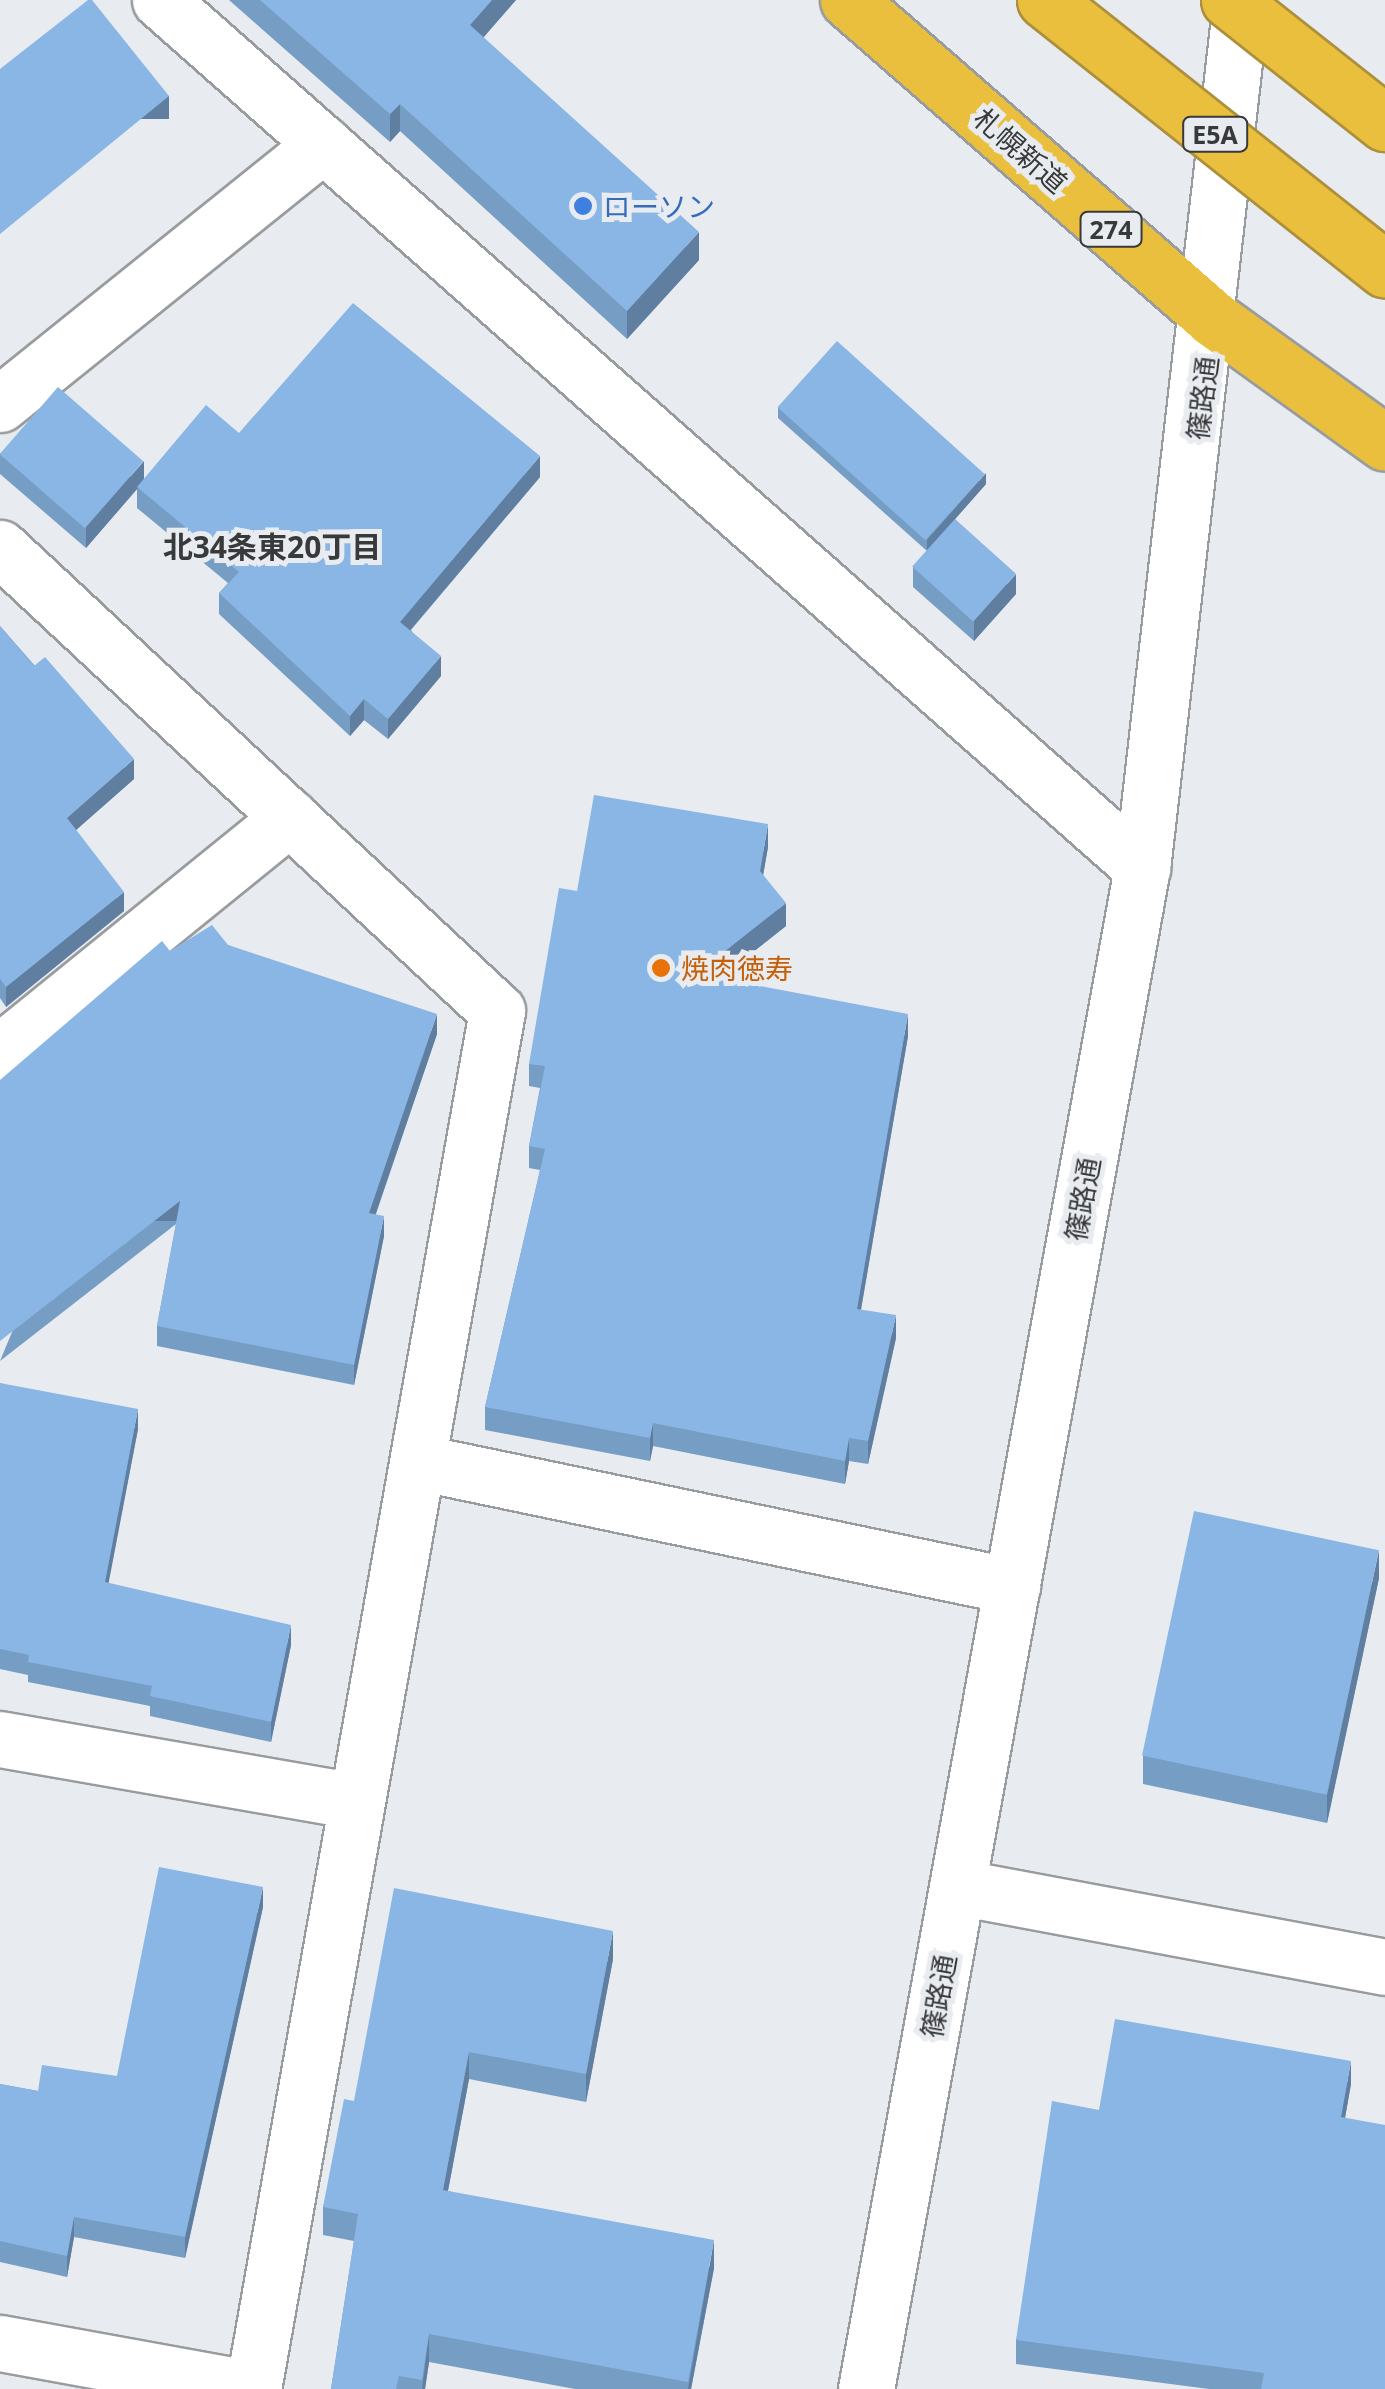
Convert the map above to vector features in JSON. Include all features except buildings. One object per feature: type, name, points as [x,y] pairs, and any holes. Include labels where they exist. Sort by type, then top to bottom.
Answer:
[{"type":"highway","name":"札幌新道","points":[[848,0],[1212,318],[1385,444]]},
{"type":"highway","name":"E5A","points":[[1044,0],[1385,269]]},
{"type":"highway","points":[[1229,0],[1385,123]]},
{"type":"street","points":[[160,0],[1142,868]]},
{"type":"street","name":"篠路通","points":[[873,2387],[958,1886],[1142,868],[1212,318],[1241,0]]},
{"type":"street","points":[[0,404],[323,144]]},
{"type":"street","points":[[0,548],[497,1012],[253,2389],[0,2343]]},
{"type":"street","points":[[0,1052],[290,817]]},
{"type":"street","points":[[418,1462],[1012,1586]]},
{"type":"street","points":[[0,1739],[354,1802]]},
{"type":"street","points":[[958,1886],[1385,1968]]},
{"type":"place","name":"ローソン","points":[[583,206]]},
{"type":"place","name":"焼肉徳寿","points":[[661,968]]},
{"type":"district","name":"北34条東20丁目","points":[[272,547]]}]
